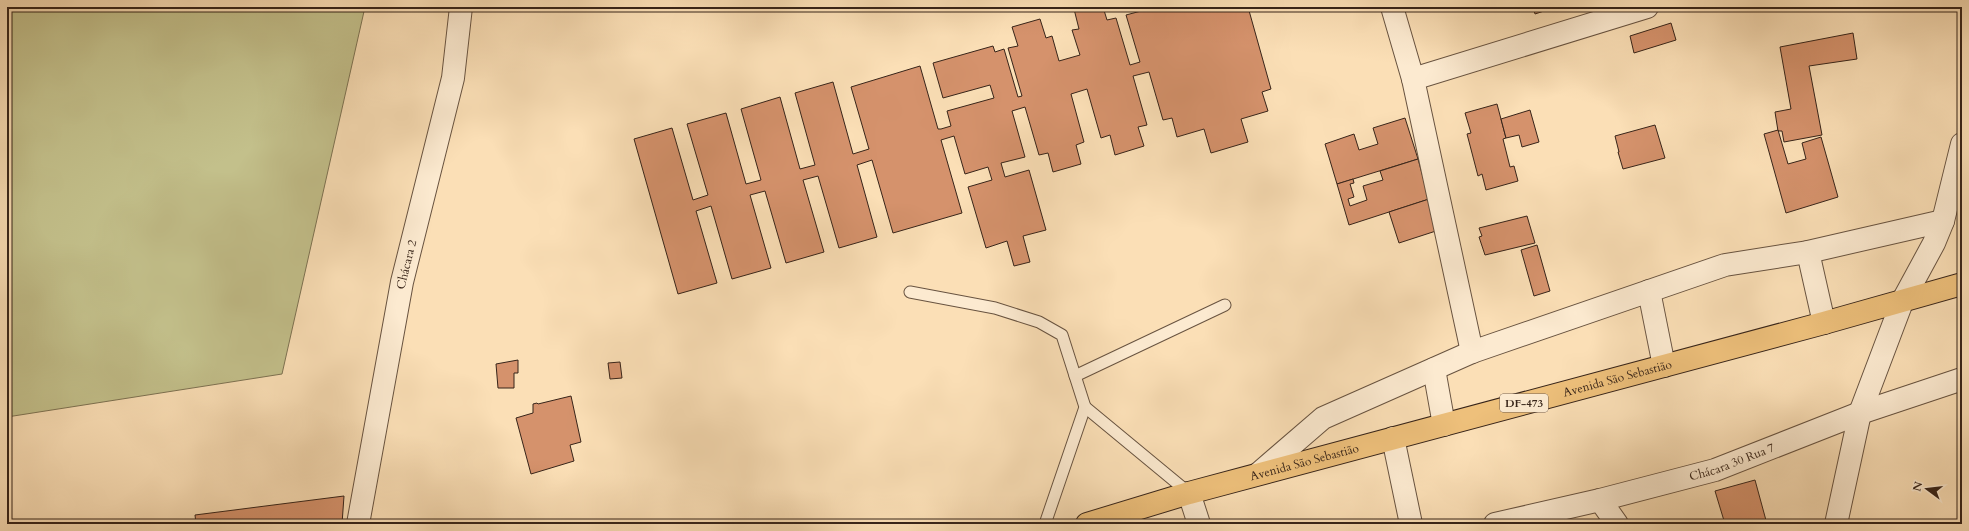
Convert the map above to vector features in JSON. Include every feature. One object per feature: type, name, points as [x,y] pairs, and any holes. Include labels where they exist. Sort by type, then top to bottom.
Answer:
[{"type":"main road","name":"Avenida São Sebastião","points":[[1087,524],[1258,474],[1902,302],[1962,284]]},
{"type":"street","name":"Chácara 2","points":[[358,524],[402,282],[453,78],[461,7]]},
{"type":"street","points":[[1392,7],[1413,79],[1472,352]]},
{"type":"street","points":[[1413,79],[1647,7]]},
{"type":"street","points":[[1836,524],[1860,413],[1902,302],[1934,243],[1943,221],[1962,144]]},
{"type":"street","points":[[1258,474],[1323,418],[1472,352],[1725,265],[1808,252],[1943,221]]},
{"type":"street","points":[[1808,252],[1824,323]]},
{"type":"street","points":[[1650,291],[1664,366]]},
{"type":"street","points":[[1434,369],[1444,425]]},
{"type":"street","name":"Chácara 30 Rua 7","points":[[1495,524],[1600,500],[1715,470],[1860,413],[1962,379]]},
{"type":"street","points":[[1393,438],[1411,524]]},
{"type":"street","points":[[1189,493],[1199,524]]},
{"type":"street","points":[[1600,500],[1617,524]]},
{"type":"lane","points":[[910,292],[995,308],[1039,322],[1062,335],[1085,408],[1189,493]]},
{"type":"lane","points":[[1075,376],[1225,305]]},
{"type":"lane","points":[[1046,524],[1085,408]]},
{"type":"shaded area","points":[[7,7],[365,7],[282,374],[7,417]]},
{"type":"building","points":[[1081,7],[1103,7],[1107,20],[1116,18],[1130,65],[1140,62],[1126,15],[1141,11],[1140,7],[1248,7],[1271,89],[1262,92],[1268,111],[1241,119],[1248,142],[1211,153],[1204,129],[1177,137],[1172,118],[1163,120],[1149,72],[1133,76],[1147,125],[1138,127],[1144,146],[1115,155],[1110,135],[1101,138],[1087,89],[1071,94],[1084,142],[1076,145],[1081,164],[1053,172],[1048,153],[1039,155],[1025,107],[1012,111],[1025,157],[1001,163],[1005,177],[1029,170],[1046,230],[1023,236],[1030,262],[1014,266],[1007,241],[986,248],[968,187],[992,180],[988,167],[965,174],[954,136],[941,140],[962,213],[893,233],[872,160],[857,165],[877,237],[839,248],[818,176],[803,180],[824,252],[786,263],[765,191],[750,195],[771,268],[732,279],[711,206],[696,211],[717,283],[678,294],[634,139],[672,128],[693,200],[708,195],[687,124],[726,113],[746,184],[761,180],[741,109],[780,97],[800,169],[815,165],[795,93],[833,82],[853,154],[869,149],[851,87],[920,66],[938,129],[941,129],[951,126],[947,111],[994,98],[990,85],[943,98],[933,63],[993,46],[995,52],[1004,49],[1018,97],[1022,96],[1008,48],[1018,46],[1012,27],[1040,19],[1046,38],[1052,36],[1059,61],[1080,55],[1072,30],[1079,29],[1074,9]]},
{"type":"building","points":[[1533,7],[1546,7],[1547,10],[1535,14]]},
{"type":"building","points":[[1671,23],[1676,40],[1634,53],[1630,36]]},
{"type":"building","points":[[1853,33],[1857,59],[1809,66],[1822,135],[1784,142],[1782,131],[1778,131],[1775,112],[1791,109],[1780,47]]},
{"type":"building","points":[[1497,104],[1506,138],[1503,139],[1510,167],[1514,166],[1518,181],[1486,190],[1482,174],[1478,176],[1467,134],[1471,133],[1465,113]]},
{"type":"building","points":[[1530,110],[1539,142],[1522,147],[1519,135],[1506,138],[1501,119]]},
{"type":"building","points":[[1405,118],[1418,159],[1337,184],[1325,144],[1354,134],[1359,150],[1378,144],[1373,128]]},
{"type":"building","points":[[1655,125],[1665,158],[1623,169],[1615,136]]},
{"type":"building","points":[[1778,130],[1788,164],[1806,159],[1802,143],[1821,137],[1838,197],[1786,213],[1764,134]]},
{"type":"building","points":[[1418,159],[1429,199],[1349,225],[1337,184],[1353,179],[1354,183],[1350,184],[1354,197],[1348,199],[1350,206],[1367,200],[1363,186],[1383,180],[1380,171]]},
{"type":"building","points":[[1429,199],[1439,230],[1399,243],[1389,212]]},
{"type":"building","points":[[1527,216],[1535,243],[1485,255],[1479,237],[1482,236],[1479,228]]},
{"type":"building","points":[[1537,245],[1550,291],[1534,296],[1521,250]]},
{"type":"building","points":[[518,360],[518,373],[514,373],[514,388],[498,388],[496,364]]},
{"type":"building","points":[[620,362],[622,378],[610,379],[608,363]]},
{"type":"building","points":[[571,396],[581,442],[570,445],[574,461],[531,474],[516,418],[533,413],[533,404]]},
{"type":"building","points":[[1755,480],[1767,524],[1725,524],[1715,491]]},
{"type":"building","points":[[344,496],[342,524],[196,524],[195,515]]}]
